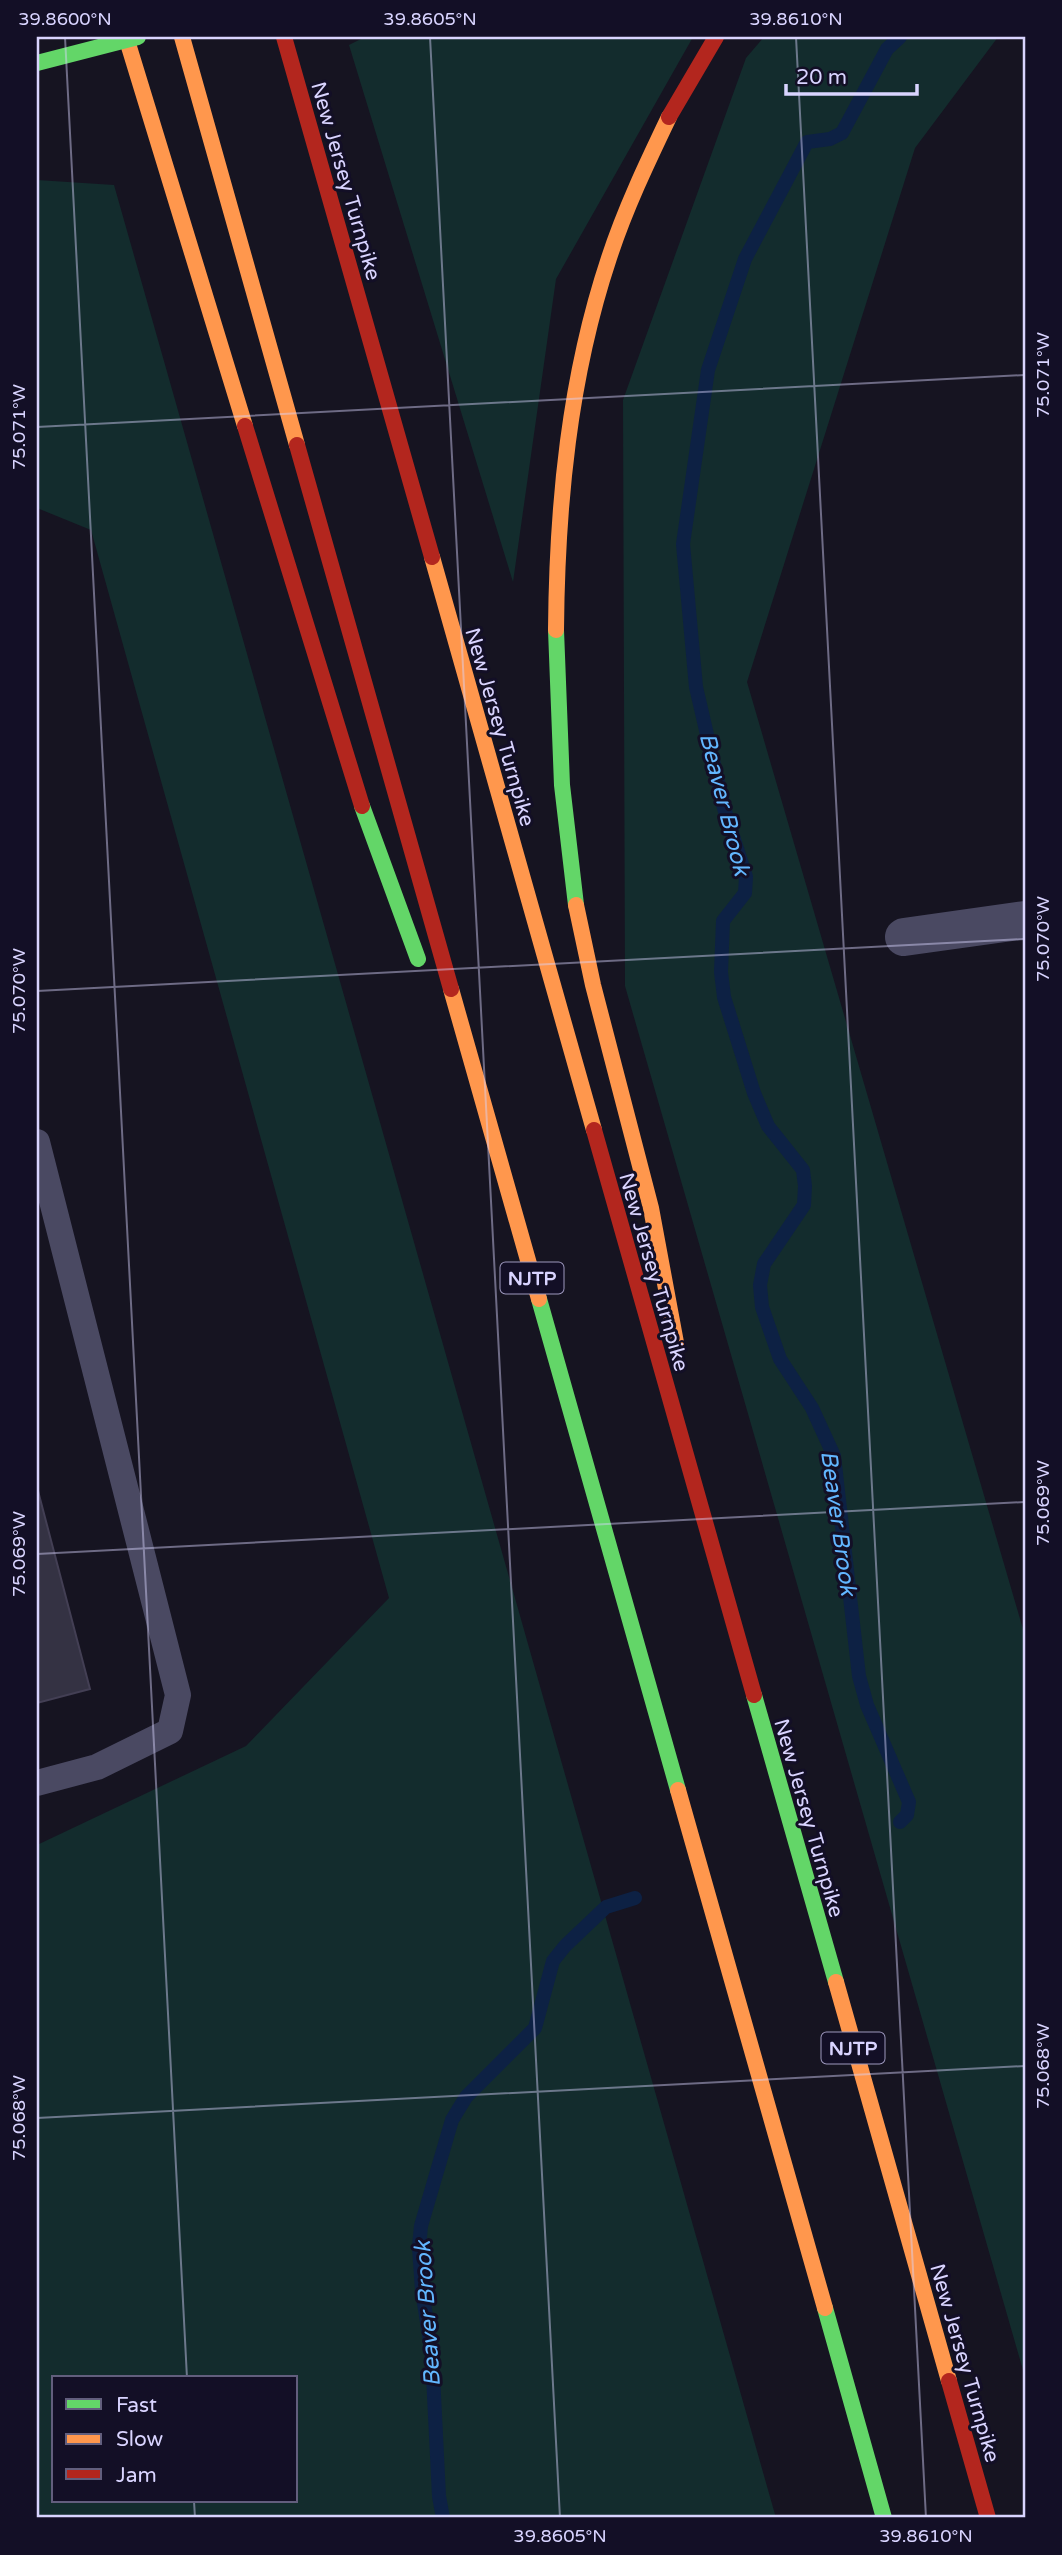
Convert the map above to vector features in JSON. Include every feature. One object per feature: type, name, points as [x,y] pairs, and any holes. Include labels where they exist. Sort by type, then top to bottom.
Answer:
[{"type":"highway","points":[[126,37],[369,830],[423,971]]},
{"type":"highway","points":[[37,63],[138,37]]},
{"type":"highway","name":"NJTP","points":[[182,37],[884,2518]]},
{"type":"highway","name":"New Jersey Turnpike","points":[[284,37],[719,1578],[988,2518]]},
{"type":"highway","points":[[678,1358],[651,1207],[596,1000],[577,909],[563,806],[555,602],[568,427],[582,347],[628,202],[660,132],[716,37]]},
{"type":"highway","points":[[447,1036],[510,1203]]},
{"type":"highway","points":[[684,1385],[719,1578]]},
{"type":"street","points":[[905,937],[1025,920]]},
{"type":"lane","points":[[37,1142],[178,1695],[170,1731],[97,1767],[37,1783]]},
{"type":"green space","points":[[365,37],[693,37],[556,279],[513,582],[349,45]]},
{"type":"green space","points":[[764,37],[998,37],[915,148],[747,682],[1025,1636],[1025,2377],[625,986],[623,400],[746,58]]},
{"type":"green space","points":[[37,180],[114,185],[776,2518],[37,2518],[37,1845],[246,1746],[389,1598],[91,530],[37,508]]},
{"type":"building","points":[[37,1487],[90,1689],[37,1703]]},
{"type":"waterway","name":"Beaver Brook","points":[[900,37],[887,49],[842,133],[830,139],[807,142],[745,259],[708,370],[683,544],[696,687],[724,808],[746,877],[745,893],[723,921],[721,972],[724,997],[754,1093],[768,1126],[803,1170],[805,1186],[804,1205],[764,1264],[760,1285],[762,1307],[780,1359],[812,1408],[834,1456],[859,1676],[867,1705],[909,1802],[907,1815],[900,1822]]},
{"type":"waterway","name":"Beaver Brook","points":[[443,2518],[439,2496],[432,2355],[422,2290],[419,2247],[421,2226],[452,2120],[466,2097],[535,2028],[553,1961],[565,1946],[606,1907],[635,1898]]},
{"type":"traffic: fast","points":[[37,63],[138,37]]},
{"type":"traffic: fast","points":[[556,630],[562,785],[576,905]]},
{"type":"traffic: fast","points":[[362,806],[418,959]]},
{"type":"traffic: fast","points":[[539,1299],[678,1790]]},
{"type":"traffic: fast","points":[[754,1695],[836,1982]]},
{"type":"traffic: fast","points":[[825,2308],[884,2518]]},
{"type":"traffic: slow","points":[[126,37],[245,426]]},
{"type":"traffic: slow","points":[[182,37],[297,445]]},
{"type":"traffic: slow","points":[[556,630],[563,489],[584,349],[615,240],[669,117]]},
{"type":"traffic: slow","points":[[432,557],[594,1130]]},
{"type":"traffic: slow","points":[[576,905],[593,985],[651,1208],[677,1348]]},
{"type":"traffic: slow","points":[[451,989],[539,1299]]},
{"type":"traffic: slow","points":[[678,1790],[825,2308]]},
{"type":"traffic: slow","points":[[836,1982],[949,2381]]},
{"type":"traffic: jam","points":[[284,37],[432,557]]},
{"type":"traffic: jam","points":[[669,117],[716,37]]},
{"type":"traffic: jam","points":[[245,426],[362,806]]},
{"type":"traffic: jam","points":[[297,445],[451,989]]},
{"type":"traffic: jam","points":[[594,1130],[754,1695]]},
{"type":"traffic: jam","points":[[949,2381],[988,2518]]}]
